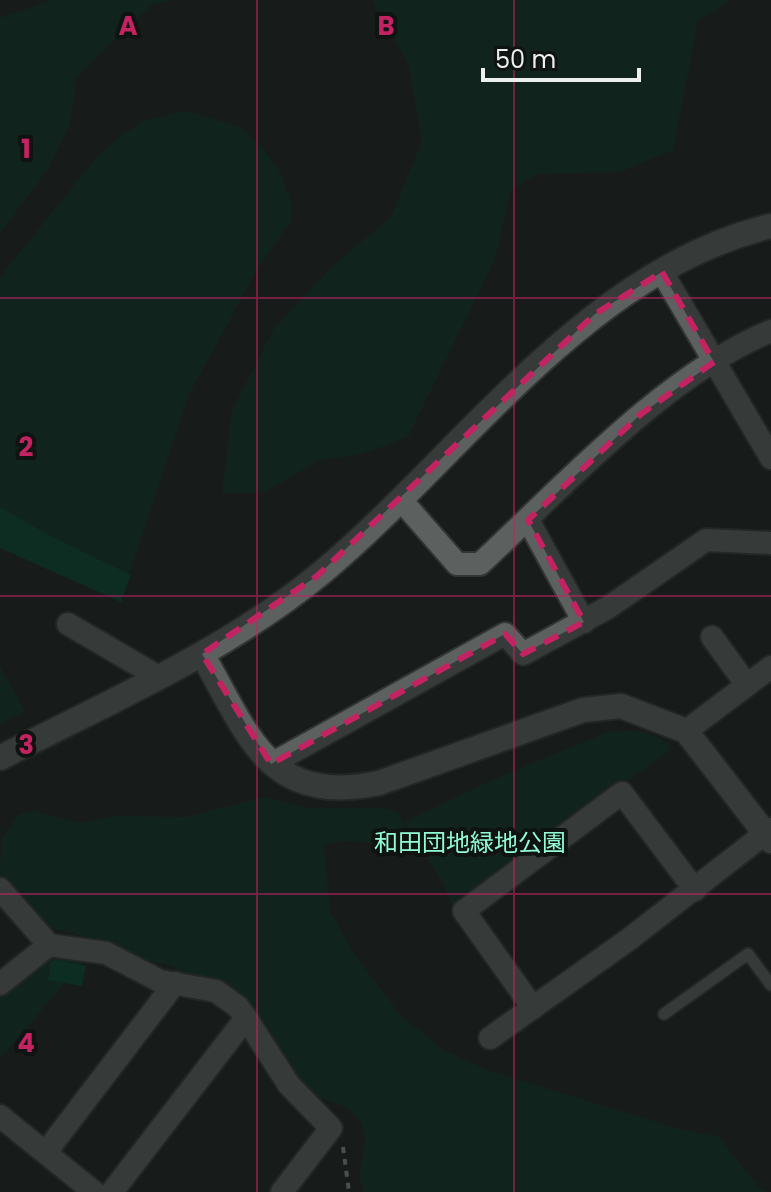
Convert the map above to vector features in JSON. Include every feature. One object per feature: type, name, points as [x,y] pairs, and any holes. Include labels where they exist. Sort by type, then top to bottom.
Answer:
[{"type":"street","points":[[0,758],[202,654],[317,576],[595,314],[662,272],[720,243],[771,226]]},
{"type":"street","points":[[662,272],[771,458]]},
{"type":"street","points":[[401,500],[457,564],[480,564],[641,414],[744,342],[771,331]]},
{"type":"street","points":[[528,520],[584,622]]},
{"type":"street","points":[[271,764],[505,634],[523,654],[584,622],[706,540],[771,543]]},
{"type":"street","points":[[68,624],[157,676]]},
{"type":"street","points":[[712,637],[747,685]]},
{"type":"street","points":[[202,654],[253,742],[271,764],[311,786],[355,788],[409,774],[583,710],[621,706],[686,731],[769,835],[490,1038]]},
{"type":"street","points":[[686,731],[771,667]]},
{"type":"street","points":[[533,1008],[464,911],[622,793],[695,890]]},
{"type":"street","points":[[0,889],[49,945],[106,953],[160,981],[216,991],[238,1007],[289,1085],[331,1128],[282,1192]]},
{"type":"street","points":[[0,984],[49,945]]},
{"type":"street","points":[[46,1152],[175,983]]},
{"type":"street","points":[[112,1192],[246,1018]]},
{"type":"street","points":[[0,1116],[94,1192]]},
{"type":"lane","points":[[664,1014],[748,954],[771,985]]},
{"type":"path","points":[[331,1128],[343,1141],[349,1192]]},
{"type":"highlighted area","points":[[662,272],[714,362],[641,414],[528,520],[584,622],[523,654],[505,634],[271,764],[202,654],[317,576],[595,314]]},
{"type":"green space","points":[[53,0],[174,0],[151,5],[77,77],[70,124],[48,169],[0,233],[0,18]]},
{"type":"green space","points":[[372,0],[731,0],[698,21],[673,150],[620,172],[536,174],[511,190],[495,259],[408,437],[361,454],[320,460],[262,493],[222,493],[232,410],[275,327],[333,266],[391,217],[422,141],[408,64]]},
{"type":"green space","points":[[185,111],[240,127],[258,143],[279,170],[291,201],[291,221],[258,268],[189,394],[129,575],[82,556],[0,509],[0,277],[97,157],[143,121]]},
{"type":"green space","points":[[0,667],[25,711],[0,724]]},
{"type":"green space","name":"和田団地緑地公園","points":[[608,732],[651,734],[671,749],[454,909],[443,883],[404,822],[497,778]]},
{"type":"green space","points":[[266,797],[307,808],[383,808],[398,812],[404,827],[402,842],[386,845],[346,841],[324,846],[330,912],[356,957],[401,1016],[442,1049],[487,1070],[682,1130],[719,1137],[759,1188],[768,1192],[363,1192],[359,1175],[365,1141],[362,1124],[348,1108],[313,1095],[273,1045],[260,1019],[235,996],[170,965],[128,958],[95,939],[45,926],[23,909],[0,874],[1,840],[19,814],[34,811],[80,823],[118,816],[185,817]]},
{"type":"green space","points":[[52,954],[85,959],[0,1059],[0,997]]},
{"type":"building","points":[[0,507],[48,535],[131,575],[121,602],[0,548]]},
{"type":"building","points":[[51,961],[86,966],[82,986],[48,980]]}]
